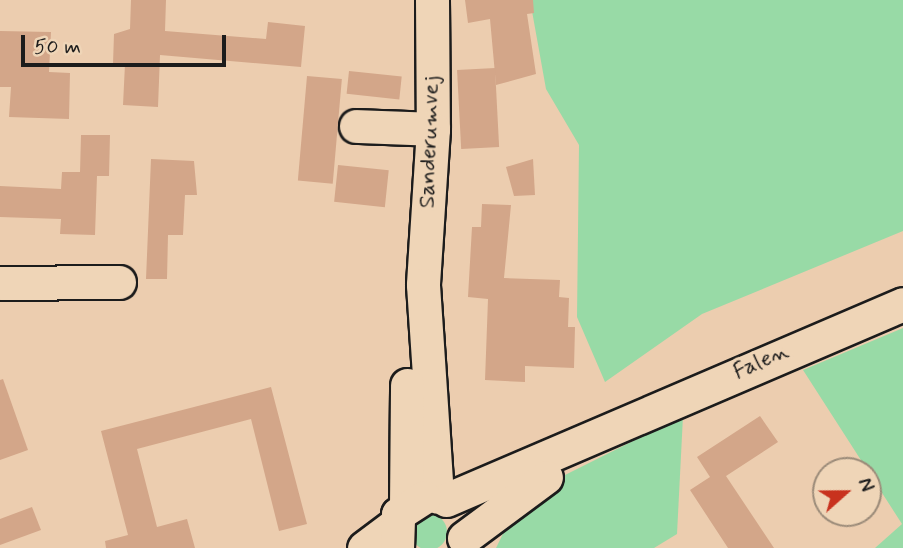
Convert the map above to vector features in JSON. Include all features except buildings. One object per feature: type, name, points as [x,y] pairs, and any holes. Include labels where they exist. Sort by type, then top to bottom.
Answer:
[{"type":"street","name":"Sanderumvej","points":[[416,515],[409,343],[422,285],[433,129],[432,0]]},
{"type":"street","points":[[356,126],[433,129]]},
{"type":"street","points":[[0,283],[119,282]]},
{"type":"street","name":"Falen","points":[[364,548],[416,515],[623,428],[903,304]]},
{"type":"street","name":"Falen","points":[[463,543],[500,507],[623,428]]},
{"type":"street","points":[[416,515],[461,515],[463,543]]},
{"type":"green space","points":[[530,0],[903,0],[903,231],[702,314],[605,382],[577,317],[579,145],[546,89]]},
{"type":"green space","points":[[903,328],[903,548],[875,548],[902,524],[882,493],[882,457],[859,457],[803,370]]},
{"type":"green space","points":[[683,416],[677,534],[654,548],[496,548],[521,497]]},
{"type":"green space","points":[[429,514],[441,520],[447,532],[441,544],[429,550],[417,544],[411,532],[417,520]]}]
